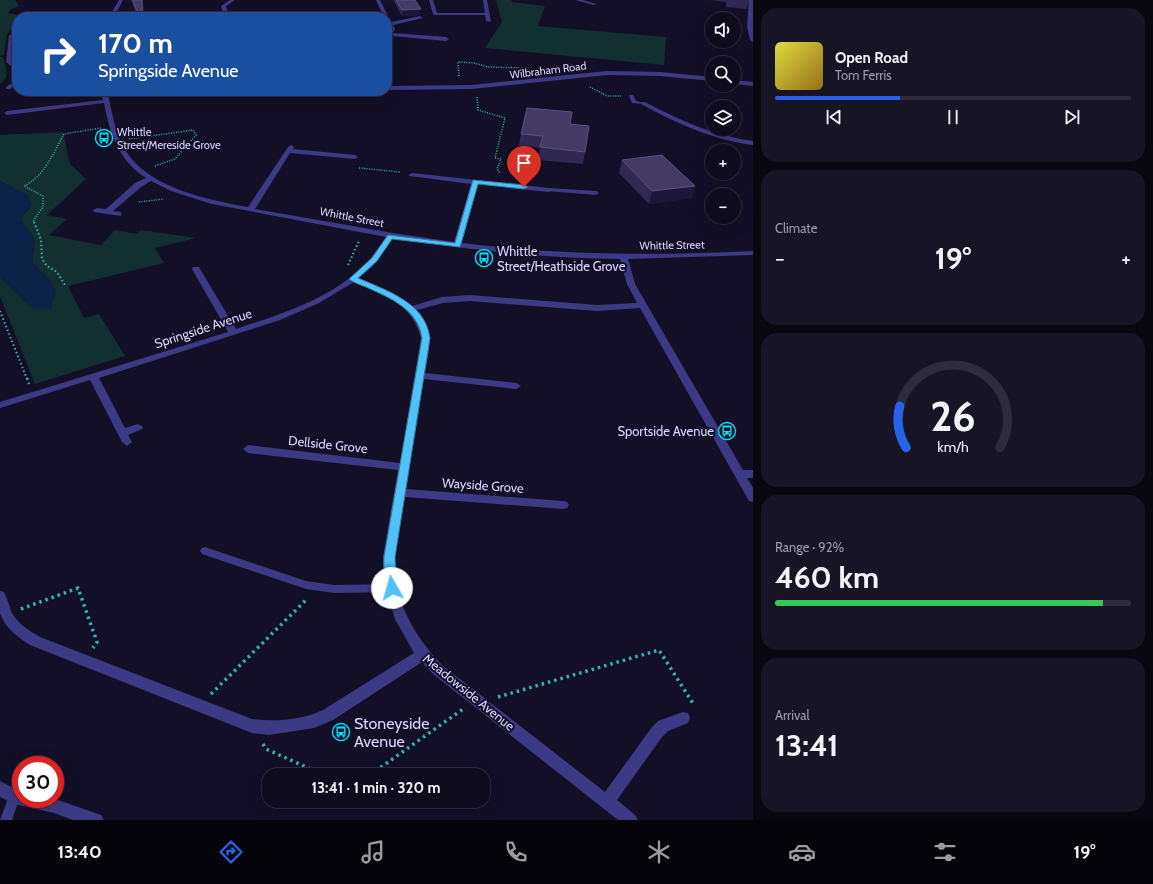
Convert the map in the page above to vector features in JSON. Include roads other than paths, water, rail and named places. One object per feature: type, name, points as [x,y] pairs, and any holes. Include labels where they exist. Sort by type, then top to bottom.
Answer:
[{"type":"street","points":[[114,12],[121,0]]},
{"type":"street","points":[[225,12],[223,6],[233,0]]},
{"type":"street","points":[[378,0],[384,12]]},
{"type":"street","points":[[485,0],[489,21]]},
{"type":"street","points":[[577,0],[594,4]]},
{"type":"street","points":[[752,0],[753,40]]},
{"type":"street","points":[[392,24],[420,18]]},
{"type":"street","points":[[392,34],[446,39]]},
{"type":"street","points":[[12,36],[9,62],[12,65]]},
{"type":"street","name":"Wilbraham Road","points":[[392,88],[476,87],[607,73],[705,78]]},
{"type":"street","points":[[741,83],[753,84]]},
{"type":"street","name":"Whittle Street","points":[[106,96],[111,126],[117,141],[132,164],[151,178],[182,193],[251,209],[363,231],[457,246],[546,253],[623,256],[703,256],[753,253]]},
{"type":"street","points":[[7,113],[20,114],[107,101]]},
{"type":"street","points":[[643,103],[705,128]]},
{"type":"street","points":[[722,136],[728,139],[753,143]]},
{"type":"street","points":[[251,209],[290,149],[355,158]]},
{"type":"street","points":[[412,175],[548,190]]},
{"type":"street","points":[[107,212],[138,185],[151,178]]},
{"type":"street","points":[[457,246],[475,182]]},
{"type":"street","points":[[97,210],[118,214]]},
{"type":"street","name":"Springside Avenue","points":[[0,405],[233,332],[307,306],[353,279],[374,259],[390,236]]},
{"type":"street","points":[[623,256],[629,279],[642,304],[753,498]]},
{"type":"street","points":[[196,269],[233,332]]},
{"type":"street","name":"Meadowside Avenue","points":[[353,279],[393,296],[412,309],[424,327],[426,338],[389,557],[389,572],[392,588],[400,616],[409,637],[422,655],[438,670],[630,820]]},
{"type":"street","points":[[412,309],[442,300],[470,298],[597,308],[642,304]]},
{"type":"street","points":[[93,376],[125,437],[138,428]]},
{"type":"street","points":[[420,376],[516,386]]},
{"type":"street","name":"Dellside Grove","points":[[248,449],[405,467]]},
{"type":"street","points":[[739,474],[753,474]]},
{"type":"street","name":"Wayside Grove","points":[[401,493],[563,505]]},
{"type":"street","points":[[0,596],[7,614],[19,632],[35,641],[252,726],[269,728],[285,727],[315,721],[328,715],[422,655]]},
{"type":"street","points":[[606,802],[657,732],[664,726],[683,718]]},
{"type":"street","points":[[0,788],[12,794]]},
{"type":"street","points":[[60,808],[96,820]]},
{"type":"lane","points":[[431,0],[435,14],[488,14]]},
{"type":"lane","points":[[8,88],[12,85]]},
{"type":"lane","points":[[631,96],[634,102],[643,103]]},
{"type":"lane","points":[[548,190],[596,193]]},
{"type":"lane","points":[[205,551],[306,584],[334,588],[392,588]]},
{"type":"lane","points":[[6,820],[13,808]]},
{"type":"water","points":[[0,181],[29,196],[31,205],[20,219],[35,239],[32,262],[50,280],[56,291],[51,309],[33,309],[0,277]]},
{"type":"place","name":"Whittle Street/Mereside Grove","points":[[104,138]]},
{"type":"place","name":"Whittle Street/Heathside Grove","points":[[484,258]]},
{"type":"place","name":"Sportside Avenue","points":[[727,431]]},
{"type":"place","name":"Stoneyside Avenue","points":[[341,732]]}]
